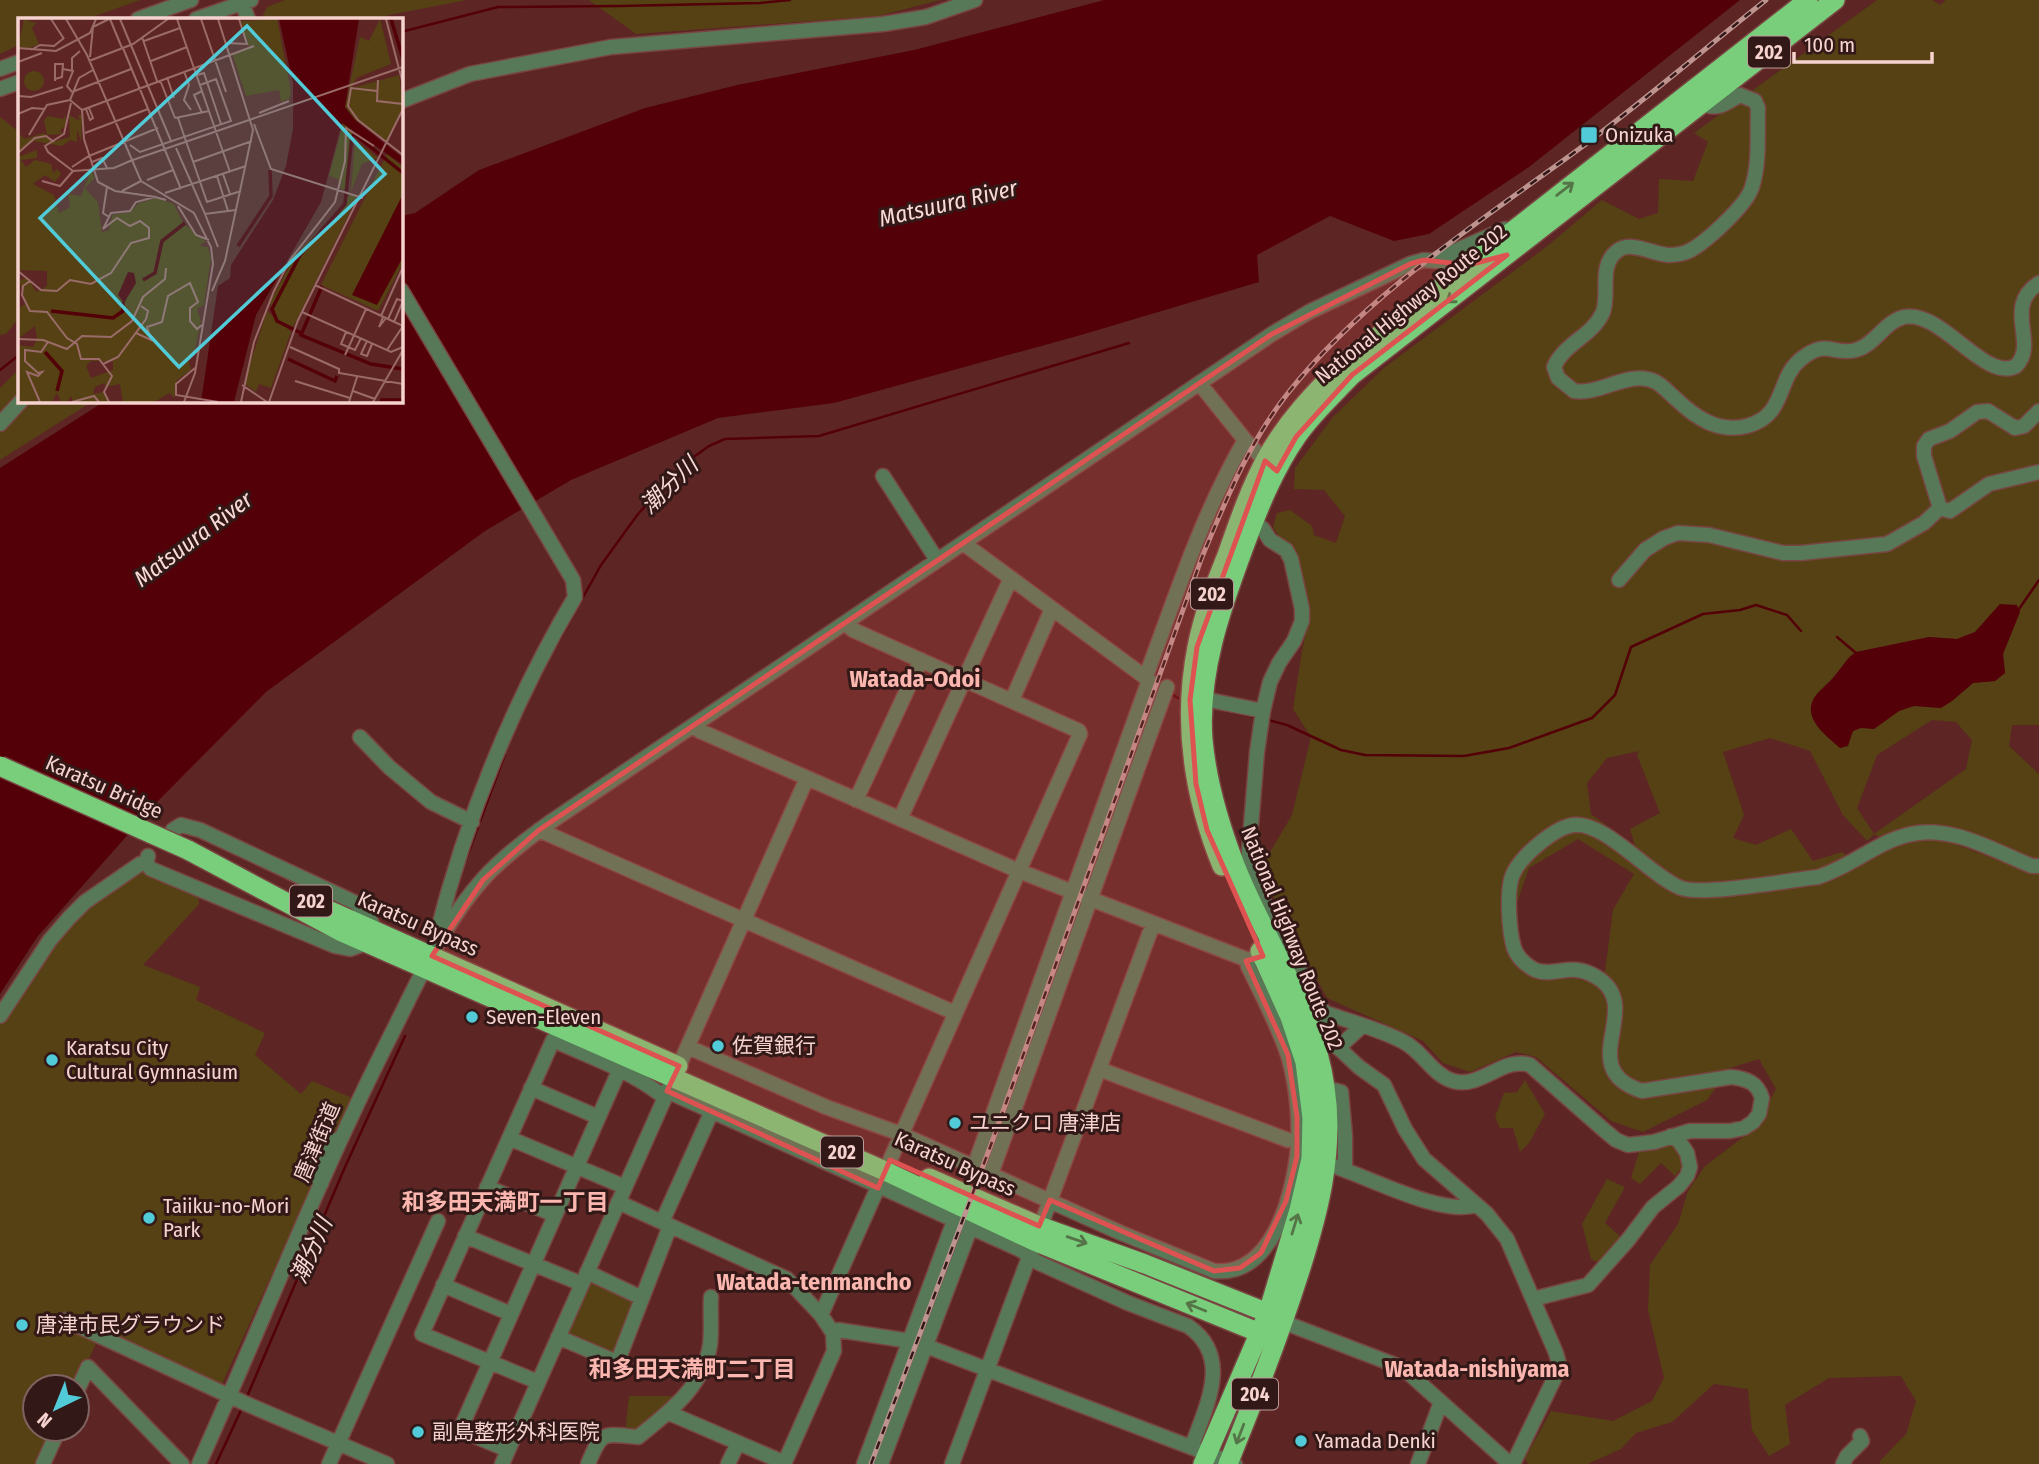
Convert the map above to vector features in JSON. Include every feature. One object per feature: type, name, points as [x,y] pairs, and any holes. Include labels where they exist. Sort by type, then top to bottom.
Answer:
[{"type":"highway","name":"National Highway Route 202","points":[[1275,1319],[1277,1249],[1325,1157],[1312,1118],[1305,1062],[1290,1017],[1267,986],[1267,951],[1241,863],[1220,821],[1208,775],[1203,739],[1203,699],[1219,613],[1284,431],[1308,399],[1345,362],[1808,0]]},
{"type":"highway","name":"National Highway Route 202","points":[[1275,1319],[1316,1216],[1325,1157],[1326,1088],[1316,1046],[1300,1004],[1267,951],[1208,830],[1196,785],[1191,751],[1190,700],[1197,647],[1206,610],[1241,516],[1271,466],[1320,407],[1352,375],[1835,0]]},
{"type":"highway","name":"Karatsu Bridge","points":[[0,766],[188,850]]},
{"type":"highway","name":"Karatsu Bypass","points":[[188,850],[673,1078],[1034,1242],[1260,1333]]},
{"type":"highway","name":"Karatsu Bypass","points":[[1034,1242],[1146,1264],[1275,1319]]},
{"type":"highway","points":[[1260,1333],[1275,1319]]},
{"type":"highway","name":"204","points":[[1231,1463],[1275,1319]]},
{"type":"highway","name":"204","points":[[1201,1454],[1260,1333]]},
{"type":"street","points":[[141,18],[191,0]]},
{"type":"street","points":[[402,102],[471,74],[558,56],[611,47],[883,24],[926,17],[975,0]]},
{"type":"street","points":[[199,18],[245,1]]},
{"type":"street","points":[[0,69],[18,62]]},
{"type":"street","points":[[0,89],[18,82]]},
{"type":"street","points":[[1702,103],[1708,107],[1719,107],[1740,95],[1755,101],[1758,108],[1752,189],[1729,217],[1689,251],[1667,255],[1629,246],[1618,250],[1610,258],[1605,276],[1606,299],[1603,312],[1590,330],[1567,347],[1554,367],[1558,378],[1574,391],[1598,390],[1616,382],[1646,379],[1657,383],[1693,415],[1706,422],[1721,427],[1749,425],[1764,418],[1777,405],[1791,370],[1799,360],[1814,350],[1825,347],[1859,350],[1892,323],[1913,317],[1946,332],[1990,364],[2003,369],[2012,368],[2022,362],[2033,344],[2024,310],[2026,298],[2032,288],[2039,284]]},
{"type":"street","points":[[1433,261],[1528,218]]},
{"type":"street","points":[[428,962],[452,919],[483,880],[510,853],[539,830],[1272,334],[1309,312],[1410,264],[1424,260],[1468,265],[1507,255]]},
{"type":"street","points":[[402,292],[573,580],[575,597],[532,672],[472,821],[428,962]]},
{"type":"street","points":[[1200,384],[1245,440],[1271,466]]},
{"type":"street","points":[[0,424],[20,402]]},
{"type":"street","points":[[1940,508],[1924,456],[1924,446],[1929,439],[1950,431],[1977,412],[1988,411],[2015,428],[2024,426],[2039,411]]},
{"type":"street","points":[[1146,676],[1209,508],[1245,440]]},
{"type":"street","points":[[1940,508],[1950,512],[1989,484],[2039,472]]},
{"type":"street","points":[[883,476],[937,561]]},
{"type":"street","points":[[1619,580],[1645,550],[1678,533],[1709,535],[1783,553],[1801,553],[1887,544],[1924,523],[1940,508]]},
{"type":"street","points":[[1241,863],[1263,711],[1270,682],[1294,641],[1302,621],[1291,559],[1286,550],[1270,540],[1254,521]]},
{"type":"street","points":[[964,542],[1149,680],[974,1167]]},
{"type":"street","points":[[900,819],[1011,578]]},
{"type":"street","points":[[1012,700],[1052,609]]},
{"type":"street","points":[[821,1315],[1080,734],[1079,731],[1012,700],[853,630],[845,623]]},
{"type":"street","points":[[856,800],[920,660]]},
{"type":"street","points":[[991,1174],[1167,687]]},
{"type":"street","points":[[1203,699],[1263,711]]},
{"type":"street","points":[[693,726],[1019,871],[1153,924],[1267,951],[1326,1013],[1404,1041],[1441,1075],[1453,1081],[1466,1083],[1479,1080],[1512,1064],[1522,1062],[1530,1065],[1616,1140],[1628,1144],[1639,1145],[1690,1130],[1730,1131],[1744,1128],[1759,1114],[1762,1106],[1760,1090],[1754,1083],[1731,1077],[1642,1091],[1631,1087],[1613,1071],[1609,1058],[1616,1010],[1612,994],[1605,983],[1592,974],[1577,970],[1550,973],[1537,971],[1523,962],[1514,950],[1510,923],[1512,876],[1518,865],[1549,835],[1563,827],[1578,824],[1592,828],[1614,841],[1661,878],[1684,889],[1707,890],[1818,877],[1834,872],[1907,835],[1934,831],[1955,836],[2032,866],[2039,866]]},
{"type":"street","points":[[360,737],[431,802],[472,821]]},
{"type":"street","points":[[502,1464],[807,778]]},
{"type":"street","points":[[0,1016],[50,940],[85,902],[147,859],[151,869],[335,946],[350,949],[371,936],[366,913],[356,903],[200,830],[181,825],[173,830]]},
{"type":"street","points":[[539,830],[955,1013]]},
{"type":"street","points":[[952,1464],[1153,924]]},
{"type":"street","name":"唐津街道","points":[[199,1464],[240,1400],[321,1184],[356,1104],[428,962]]},
{"type":"street","points":[[1275,1319],[1403,1368],[1511,1464],[1559,1364],[1507,1239],[1492,1220],[1424,1160],[1384,1085],[1330,1040],[1319,1007]]},
{"type":"street","points":[[1338,1048],[1362,1026]]},
{"type":"street","points":[[538,1382],[422,1334],[443,1285],[553,1040],[619,1070],[660,1094],[673,1078]]},
{"type":"street","points":[[688,1047],[826,1107],[901,1135],[1214,1271],[1225,1272],[1240,1268],[1277,1249]]},
{"type":"street","points":[[1099,1069],[1288,1140]]},
{"type":"street","points":[[508,1450],[460,1430],[619,1070]]},
{"type":"street","points":[[673,1078],[712,1111],[885,1173],[954,1222],[1021,1250],[1034,1242]]},
{"type":"street","points":[[531,1088],[598,1118]]},
{"type":"street","points":[[558,1337],[612,1360],[619,1358],[666,1224],[712,1111]]},
{"type":"street","points":[[1533,1299],[1588,1285],[1653,1207],[1679,1186],[1690,1167],[1687,1153],[1679,1141],[1671,1136]]},
{"type":"street","points":[[509,1138],[625,1187]]},
{"type":"street","points":[[1325,1157],[1430,1202],[1468,1208],[1476,1205]]},
{"type":"street","points":[[487,1187],[555,1215]]},
{"type":"street","points":[[618,1202],[787,1279],[821,1315],[833,1333],[834,1351],[784,1463],[669,1413]]},
{"type":"street","points":[[329,1464],[438,1221]]},
{"type":"street","points":[[864,1464],[954,1222]]},
{"type":"street","points":[[881,1464],[970,1229]]},
{"type":"street","points":[[466,1236],[533,1264],[642,1298]]},
{"type":"street","points":[[1034,1242],[1196,1332],[1212,1359],[1213,1375],[1201,1454]]},
{"type":"street","points":[[443,1285],[511,1314]]},
{"type":"street","points":[[588,1464],[598,1441],[607,1435],[638,1437],[669,1413],[696,1383],[710,1346],[711,1297]]},
{"type":"street","points":[[65,1320],[387,1464]]},
{"type":"street","points":[[833,1333],[838,1330],[911,1341]]},
{"type":"street","points":[[926,1346],[1201,1454],[1231,1463]]},
{"type":"street","points":[[85,1373],[88,1367],[182,1464]]},
{"type":"street","points":[[1418,1464],[1441,1402]]},
{"type":"street","points":[[1843,1464],[1861,1441],[1860,1436]]},
{"type":"street","points":[[43,1464],[53,1443]]},
{"type":"street","points":[[728,1464],[738,1443]]},
{"type":"highlighted area","points":[[1507,255],[1352,375],[1296,437],[1277,471],[1265,461],[1197,647],[1190,700],[1196,784],[1207,830],[1263,956],[1246,961],[1288,1055],[1297,1117],[1297,1156],[1286,1201],[1261,1253],[1240,1268],[1214,1271],[1050,1200],[1039,1226],[890,1160],[878,1188],[667,1091],[679,1066],[432,956],[483,880],[539,830],[1272,334],[1410,264],[1424,260],[1468,265]]},
{"type":"shaded area","points":[[0,0],[140,0],[90,18],[18,18],[18,45],[0,54]]},
{"type":"shaded area","points":[[285,0],[467,0],[382,18],[264,18],[263,15],[267,7]]},
{"type":"shaded area","points":[[589,0],[940,0],[878,16],[636,34]]},
{"type":"shaded area","points":[[1877,0],[1932,0],[1940,5],[1946,0],[2039,0],[2039,725],[2012,725],[2009,746],[2039,774],[2039,863],[1930,825],[1883,839],[1874,834],[1867,841],[1843,815],[1810,751],[1770,738],[1723,752],[1744,815],[1733,838],[1756,845],[1791,829],[1813,861],[1842,852],[1859,865],[1904,842],[1938,838],[2039,873],[2039,1464],[1880,1464],[1906,1434],[1916,1401],[1901,1376],[1829,1378],[1785,1405],[1790,1444],[1769,1456],[1752,1430],[1748,1389],[1714,1384],[1672,1422],[1636,1433],[1621,1449],[1588,1464],[1528,1464],[1525,1458],[1551,1411],[1613,1421],[1652,1401],[1664,1378],[1648,1310],[1650,1265],[1678,1224],[1688,1191],[1705,1166],[1755,1128],[1776,1089],[1759,1059],[1730,1068],[1707,1100],[1643,1132],[1611,1121],[1536,1057],[1516,1052],[1470,1072],[1443,1063],[1423,1041],[1327,998],[1266,883],[1266,859],[1292,815],[1311,737],[1293,709],[1309,619],[1295,554],[1273,527],[1277,513],[1290,510],[1312,526],[1314,535],[1336,543],[1345,516],[1324,490],[1294,489],[1295,468],[1333,417],[1385,367],[1546,247],[1602,200],[1639,219],[1658,213],[1659,179],[1693,181],[1708,142],[1694,133]],"holes":[[[2000,604],[2020,612],[2003,654],[2005,673],[1995,681],[1973,683],[1941,708],[1914,706],[1899,711],[1874,729],[1861,727],[1853,731],[1814,698],[1856,652],[1929,637],[1957,639],[1975,632]],[[1932,720],[1956,722],[1972,740],[1966,769],[1874,834],[1857,808],[1877,755]],[[1639,751],[1637,755],[1660,813],[1630,829],[1635,846],[1591,814],[1587,783],[1607,758]],[[1578,839],[1634,874],[1613,910],[1605,971],[1596,984],[1575,978],[1539,980],[1514,964],[1504,940],[1529,868]]]},
{"type":"shaded area","points":[[0,117],[18,131],[18,319],[6,334],[0,335]]},
{"type":"shaded area","points":[[18,370],[18,402],[91,402],[0,460],[0,388]]},
{"type":"shaded area","name":"Taiiku-no-Mori Park","points":[[144,870],[198,893],[199,904],[143,965],[200,987],[196,1000],[265,1033],[255,1055],[301,1094],[312,1081],[352,1098],[217,1395],[98,1339],[82,1373],[21,1373],[21,1443],[51,1443],[41,1464],[0,1464],[0,1025],[66,930],[105,894]]},
{"type":"shaded area","points":[[1525,1080],[1545,1114],[1529,1143],[1520,1152],[1513,1128],[1500,1128],[1495,1117],[1504,1093],[1517,1092]]},
{"type":"shaded area","points":[[1670,1141],[1683,1152],[1682,1167],[1675,1176],[1661,1163],[1640,1184],[1631,1178],[1640,1149]]},
{"type":"shaded area","points":[[1607,1179],[1625,1187],[1605,1223],[1623,1239],[1601,1264],[1591,1259],[1582,1224]]},
{"type":"shaded area","points":[[587,1279],[635,1298],[616,1354],[566,1338]]},
{"type":"shaded area","points":[[629,1396],[678,1396],[635,1434],[625,1433]]},
{"type":"water","name":"Matsuura River","points":[[1104,0],[1740,0],[1529,167],[1429,234],[1394,241],[1330,216],[1257,255],[1259,282],[1081,335],[834,403],[718,418],[571,480],[485,531],[266,692],[156,803],[38,936],[0,994],[0,468],[103,402],[402,402],[402,216],[415,213],[479,170],[645,108],[737,85],[914,50]]},
{"type":"water","points":[[2000,604],[2017,605],[2020,612],[2003,654],[2005,673],[1995,681],[1973,683],[1941,708],[1914,706],[1899,711],[1874,729],[1861,728],[1853,731],[1848,746],[1840,748],[1814,720],[1811,706],[1814,698],[1856,652],[1929,637],[1957,639],[1975,632]]},
{"type":"waterway","points":[[402,32],[498,7],[760,3],[790,0]]},
{"type":"waterway","name":"潮分川","points":[[552,653],[601,565],[638,514],[668,481],[709,446],[725,439],[819,436],[1129,343]]},
{"type":"waterway","points":[[0,370],[18,356]]},
{"type":"waterway","points":[[2017,612],[2039,580]]},
{"type":"waterway","points":[[1268,720],[1287,725],[1341,750],[1365,755],[1464,756],[1509,748],[1592,718],[1615,695],[1631,647],[1703,614],[1740,610],[1756,605],[1787,615],[1801,631]]},
{"type":"waterway","points":[[1837,637],[1856,653]]},
{"type":"waterway","points":[[1170,693],[1178,698]]},
{"type":"waterway","points":[[1223,710],[1258,718]]},
{"type":"waterway","name":"潮分川","points":[[465,862],[505,754]]},
{"type":"waterway","name":"潮分川","points":[[246,1399],[345,1167],[405,1036]]},
{"type":"waterway","name":"潮分川","points":[[216,1464],[242,1408]]},
{"type":"railway","points":[[871,1464],[992,1142],[1202,557],[1239,472],[1261,431],[1288,393],[1319,357],[1388,292],[1463,233],[1603,131],[1766,0]]},
{"type":"place","name":"Onizuka","points":[[1589,135]]},
{"type":"place","name":"Seven-Eleven","points":[[472,1017]]},
{"type":"place","name":"佐賀銀行","points":[[718,1046]]},
{"type":"place","name":"Karatsu City Cultural Gymnasium","points":[[52,1060]]},
{"type":"place","name":"ユニクロ 唐津店","points":[[955,1123]]},
{"type":"place","name":"Taiiku-no-Mori Park","points":[[149,1218]]},
{"type":"place","name":"唐津市民グラウンド","points":[[22,1325]]},
{"type":"place","name":"副島整形外科医院","points":[[418,1432]]},
{"type":"place","name":"Yamada Denki","points":[[1301,1441]]},
{"type":"district","name":"Watada-Odoi","points":[[915,679]]},
{"type":"district","name":"和多田天満町一丁目","points":[[505,1202]]},
{"type":"district","name":"Watada-tenmancho","points":[[814,1282]]},
{"type":"district","name":"和多田天満町二丁目","points":[[692,1369]]},
{"type":"district","name":"Watada-nishiyama","points":[[1477,1369]]}]
